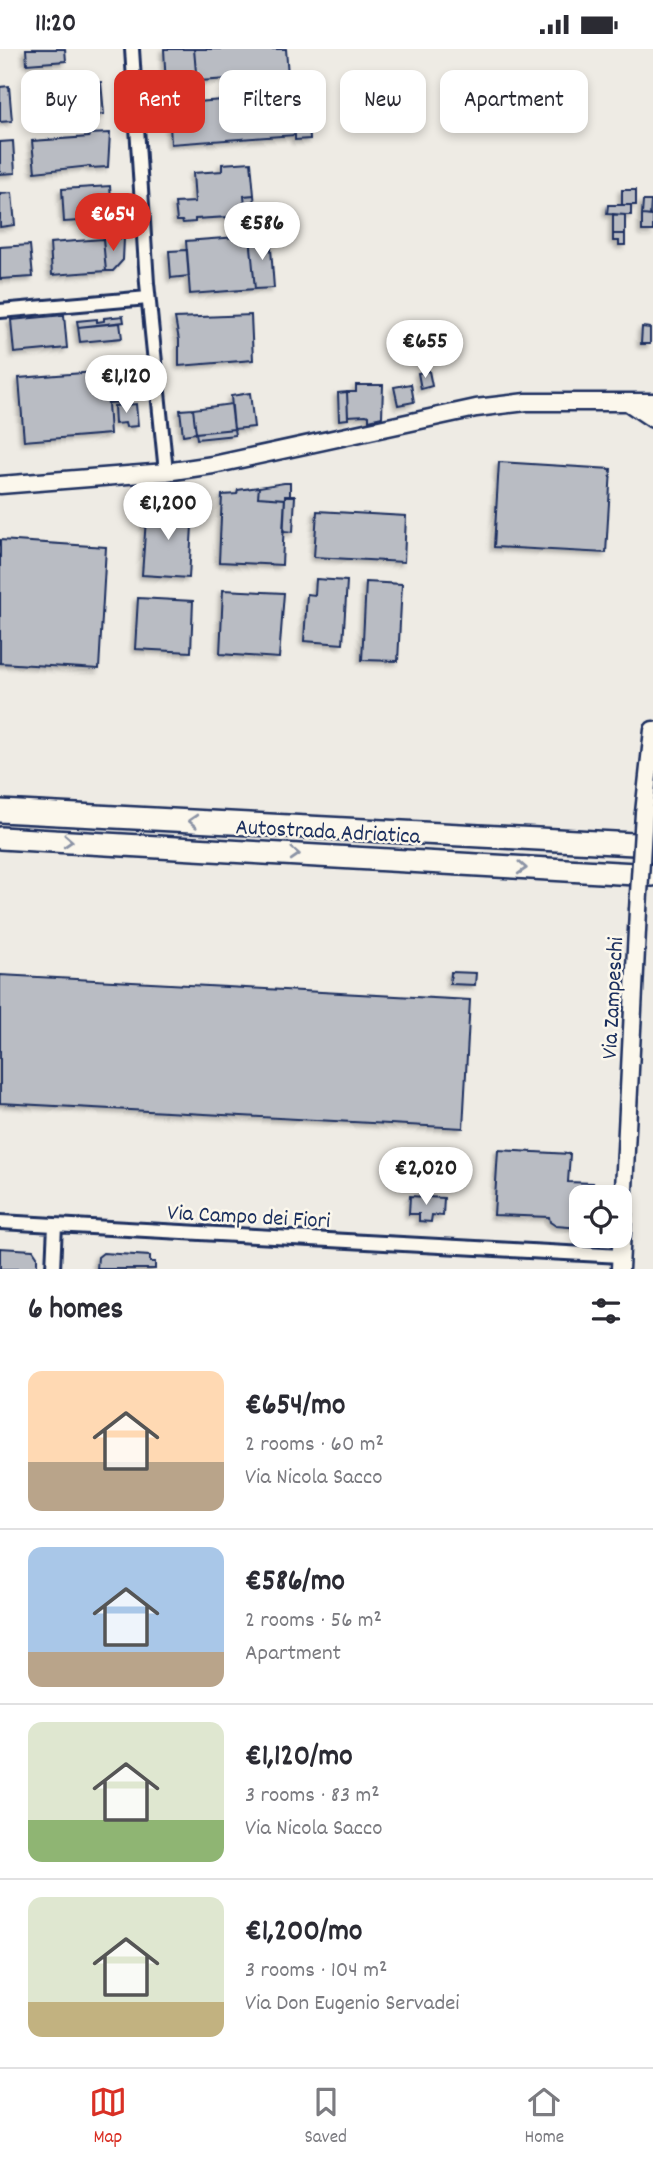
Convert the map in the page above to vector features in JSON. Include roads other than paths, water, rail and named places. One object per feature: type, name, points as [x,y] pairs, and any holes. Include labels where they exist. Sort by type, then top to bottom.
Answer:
[{"type":"highway","name":"Autostrada Adriatica","points":[[0,811],[653,845]]},
{"type":"highway","name":"Autostrada Adriatica","points":[[0,838],[653,875]]},
{"type":"street","points":[[132,49],[148,298],[166,472]]},
{"type":"street","points":[[0,311],[148,298]]},
{"type":"street","points":[[0,485],[166,472],[214,465],[476,408],[526,402],[653,402]]},
{"type":"street","points":[[628,403],[653,419]]},
{"type":"street","name":"Via Zampeschi","points":[[621,1262],[638,909],[653,730]]},
{"type":"street","name":"Via Campo dei Fiori","points":[[0,1222],[621,1262]]},
{"type":"street","points":[[53,1269],[55,1225]]}]
